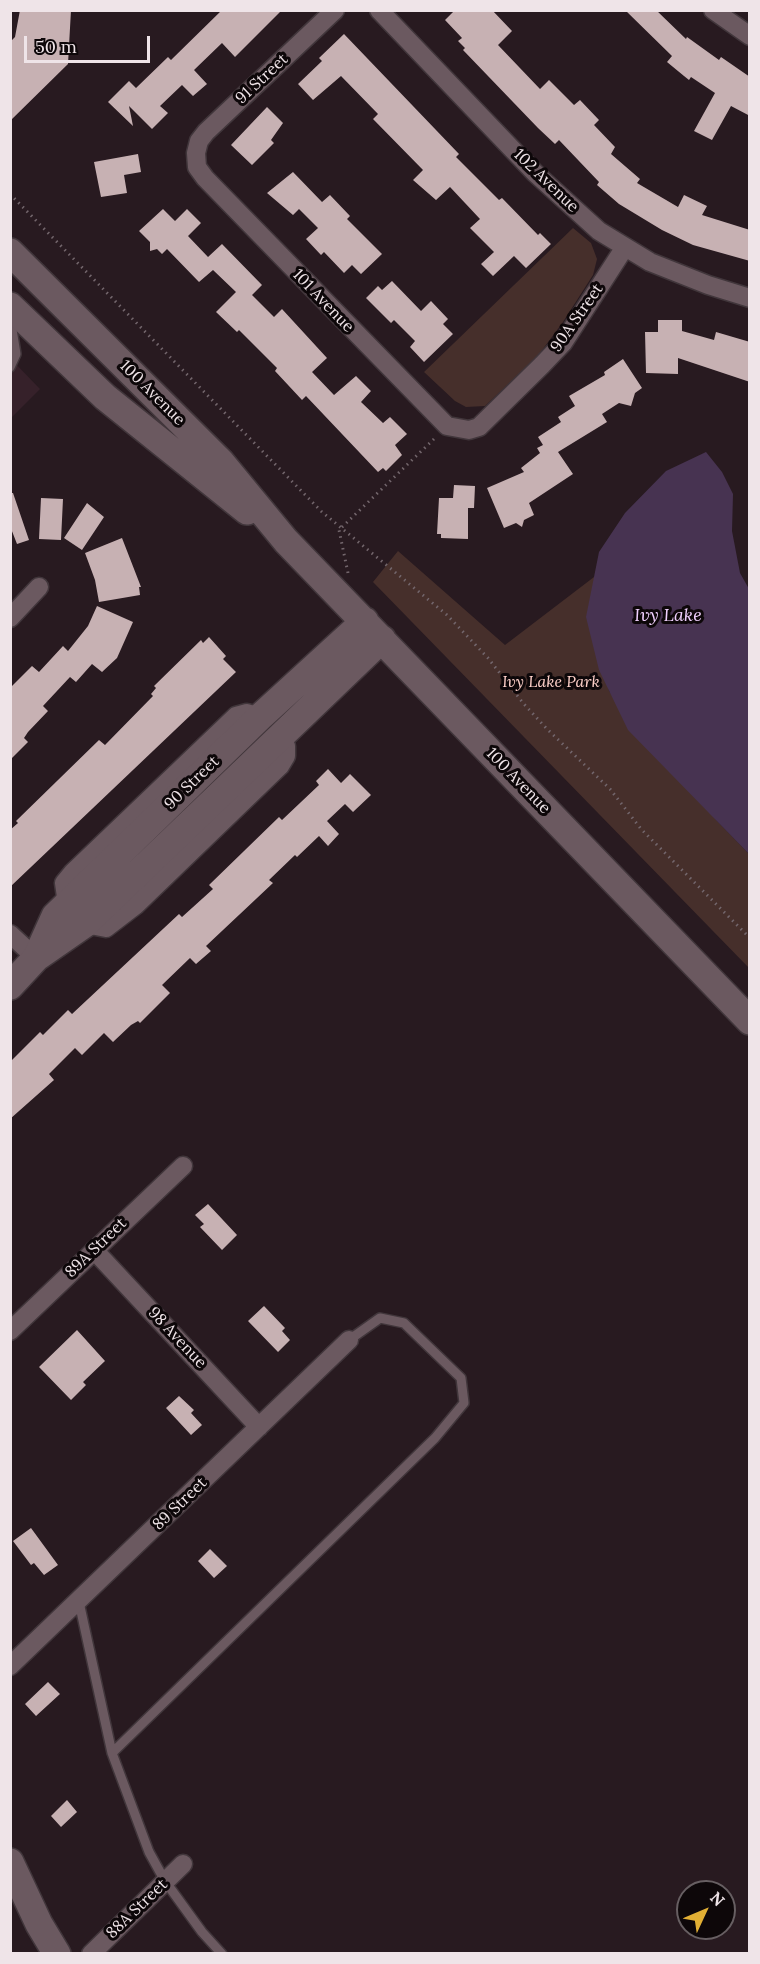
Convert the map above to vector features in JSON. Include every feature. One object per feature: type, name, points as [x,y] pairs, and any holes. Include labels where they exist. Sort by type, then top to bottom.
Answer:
[{"type":"main road","name":"100 Avenue","points":[[10,252],[221,462],[286,541],[750,1021]]},
{"type":"main road","name":"100 Avenue","points":[[10,306],[105,397],[286,541]]},
{"type":"main road","name":"90 Street","points":[[10,986],[76,914],[270,726],[374,630]]},
{"type":"main road","points":[[10,1862],[39,1924],[57,1953]]},
{"type":"street","name":"91 Street","points":[[196,153],[199,141],[206,132],[335,10]]},
{"type":"street","name":"102 Avenue","points":[[380,10],[551,188],[599,231],[681,276],[750,298]]},
{"type":"street","points":[[713,10],[750,36]]},
{"type":"street","name":"101 Avenue","points":[[196,153],[197,167],[205,178],[447,426]]},
{"type":"street","name":"90A Street","points":[[447,426],[468,430],[486,422],[555,352],[625,247]]},
{"type":"street","points":[[11,617],[39,587]]},
{"type":"street","points":[[76,914],[64,883],[73,872],[236,716],[247,713],[270,726]]},
{"type":"street","points":[[10,934],[36,958]]},
{"type":"street","name":"89A Street","points":[[10,1331],[183,1166]]},
{"type":"street","name":"98 Avenue","points":[[94,1250],[259,1427]]},
{"type":"street","name":"89 Street","points":[[10,1666],[349,1340]]},
{"type":"street","name":"88A Street","points":[[91,1953],[183,1864]]},
{"type":"lane","points":[[10,317],[16,354],[10,367]]},
{"type":"lane","points":[[112,1753],[435,1438],[464,1403],[461,1378],[404,1323],[380,1318],[349,1340]]},
{"type":"lane","points":[[79,1602],[112,1753],[149,1851],[165,1881],[202,1932],[222,1953]]},
{"type":"path","points":[[10,194],[322,512],[447,615],[488,658],[539,720],[610,789],[648,836],[750,938]]},
{"type":"path","points":[[334,590],[348,571],[339,530],[447,426]]},
{"type":"shaded area","points":[[11,359],[40,389],[11,418]]},
{"type":"green space","points":[[573,228],[591,243],[597,259],[593,275],[563,322],[537,357],[485,406],[466,407],[455,401],[424,372]]},
{"type":"green space","name":"Ivy Lake Park","points":[[398,551],[505,645],[594,577],[609,691],[717,821],[749,854],[749,968],[373,582]]},
{"type":"water","name":"Ivy Lake","points":[[706,452],[722,472],[733,494],[732,531],[740,573],[749,589],[749,854],[628,730],[599,670],[586,617],[599,552],[625,513],[666,471]]},
{"type":"building","points":[[20,10],[71,10],[68,64],[10,121],[10,42],[15,37]]},
{"type":"building","points":[[222,10],[282,10],[235,57],[222,43],[194,70],[207,84],[193,96],[182,85],[160,106],[168,113],[152,129],[129,106],[133,126],[108,102],[129,81],[136,88],[168,57],[171,60]]},
{"type":"building","points":[[455,10],[492,10],[512,31],[498,45],[540,89],[549,80],[574,105],[580,100],[599,120],[594,125],[615,147],[611,154],[640,179],[637,183],[678,207],[684,195],[707,206],[702,215],[750,230],[750,261],[693,245],[662,230],[619,204],[597,185],[599,182],[559,140],[555,144],[463,50],[465,48],[458,41],[462,38],[445,20]]},
{"type":"building","points":[[625,10],[656,10],[686,39],[687,37],[719,60],[721,57],[750,77],[750,116],[731,106],[712,140],[694,131],[715,93],[691,77],[689,80],[667,62],[672,56]]},
{"type":"building","points":[[344,34],[459,154],[456,157],[499,200],[502,198],[538,235],[540,233],[551,244],[526,268],[514,256],[493,276],[481,264],[494,252],[470,228],[480,219],[450,187],[436,200],[413,180],[423,170],[373,119],[378,114],[341,76],[313,100],[298,84],[322,61],[319,58]]},
{"type":"building","points":[[267,107],[283,123],[271,140],[274,143],[252,165],[231,145]]},
{"type":"building","points":[[138,154],[141,172],[124,175],[127,193],[101,197],[94,162]]},
{"type":"building","points":[[293,172],[322,202],[330,195],[350,216],[347,219],[382,254],[361,274],[352,265],[344,273],[324,252],[321,255],[306,239],[318,228],[299,209],[293,215],[267,193]]},
{"type":"building","points":[[163,209],[175,221],[187,209],[201,223],[188,236],[208,257],[222,244],[262,285],[252,295],[274,317],[282,309],[327,358],[312,372],[334,395],[356,376],[371,391],[361,402],[383,423],[390,417],[407,434],[395,445],[402,455],[386,471],[383,468],[378,472],[306,396],[302,400],[275,371],[277,368],[239,330],[237,332],[216,312],[236,292],[213,270],[199,282],[167,249],[162,254],[157,249],[150,251],[150,242],[139,231]]},
{"type":"building","points":[[392,281],[421,311],[431,301],[448,319],[443,324],[453,334],[424,362],[410,347],[415,341],[394,320],[391,323],[366,298],[378,286],[382,290]]},
{"type":"building","points":[[658,320],[682,320],[682,331],[714,340],[716,332],[750,342],[750,382],[678,358],[678,374],[646,373],[645,332],[658,332]]},
{"type":"building","points":[[623,359],[642,388],[635,393],[631,406],[619,403],[602,414],[607,422],[558,452],[573,474],[529,503],[534,515],[524,520],[522,527],[516,523],[504,528],[487,488],[524,472],[521,468],[540,453],[537,448],[543,445],[538,437],[561,422],[558,417],[575,406],[569,396],[605,375],[604,372]]},
{"type":"building","points":[[454,485],[475,486],[474,508],[468,508],[468,539],[441,538],[441,534],[437,534],[439,498],[453,498]]},
{"type":"building","points":[[10,493],[13,493],[29,540],[17,544],[10,526]]},
{"type":"building","points":[[41,498],[63,499],[61,540],[39,539]]},
{"type":"building","points":[[87,503],[104,517],[82,550],[64,538]]},
{"type":"building","points":[[122,538],[141,587],[139,587],[140,595],[99,602],[95,580],[85,553]]},
{"type":"building","points":[[97,606],[133,622],[117,658],[102,672],[92,664],[76,682],[70,677],[43,706],[48,711],[24,738],[28,742],[10,760],[10,688],[32,666],[39,672],[63,646],[68,651],[88,626]]},
{"type":"building","points":[[209,637],[226,656],[223,659],[236,672],[10,887],[10,830],[18,823],[16,821],[99,740],[105,745],[153,696],[151,694],[156,688],[154,686],[201,640],[203,643]]},
{"type":"building","points":[[328,769],[341,783],[350,774],[371,795],[353,812],[345,804],[327,821],[339,834],[328,846],[319,836],[297,857],[295,855],[269,880],[273,883],[206,946],[211,951],[196,964],[190,958],[162,985],[170,993],[140,1023],[138,1021],[131,1025],[113,1042],[104,1033],[82,1055],[75,1048],[49,1074],[54,1080],[10,1119],[10,1062],[40,1032],[43,1035],[68,1010],[72,1014],[179,914],[182,917],[213,889],[209,885],[279,817],[282,820],[319,785],[316,781]]},
{"type":"building","points":[[208,1204],[237,1235],[222,1250],[200,1227],[204,1224],[195,1215]]},
{"type":"building","points":[[264,1306],[285,1328],[282,1331],[290,1340],[278,1352],[248,1321]]},
{"type":"building","points":[[77,1330],[105,1361],[83,1382],[86,1385],[71,1400],[39,1367]]},
{"type":"building","points":[[179,1396],[194,1410],[191,1413],[202,1425],[191,1435],[166,1408]]},
{"type":"building","points":[[31,1528],[58,1565],[44,1575],[34,1563],[31,1565],[13,1541]]},
{"type":"building","points":[[210,1549],[227,1566],[214,1578],[198,1561]]},
{"type":"building","points":[[48,1682],[60,1694],[36,1716],[25,1704]]},
{"type":"building","points":[[67,1800],[77,1812],[61,1827],[51,1816]]}]
